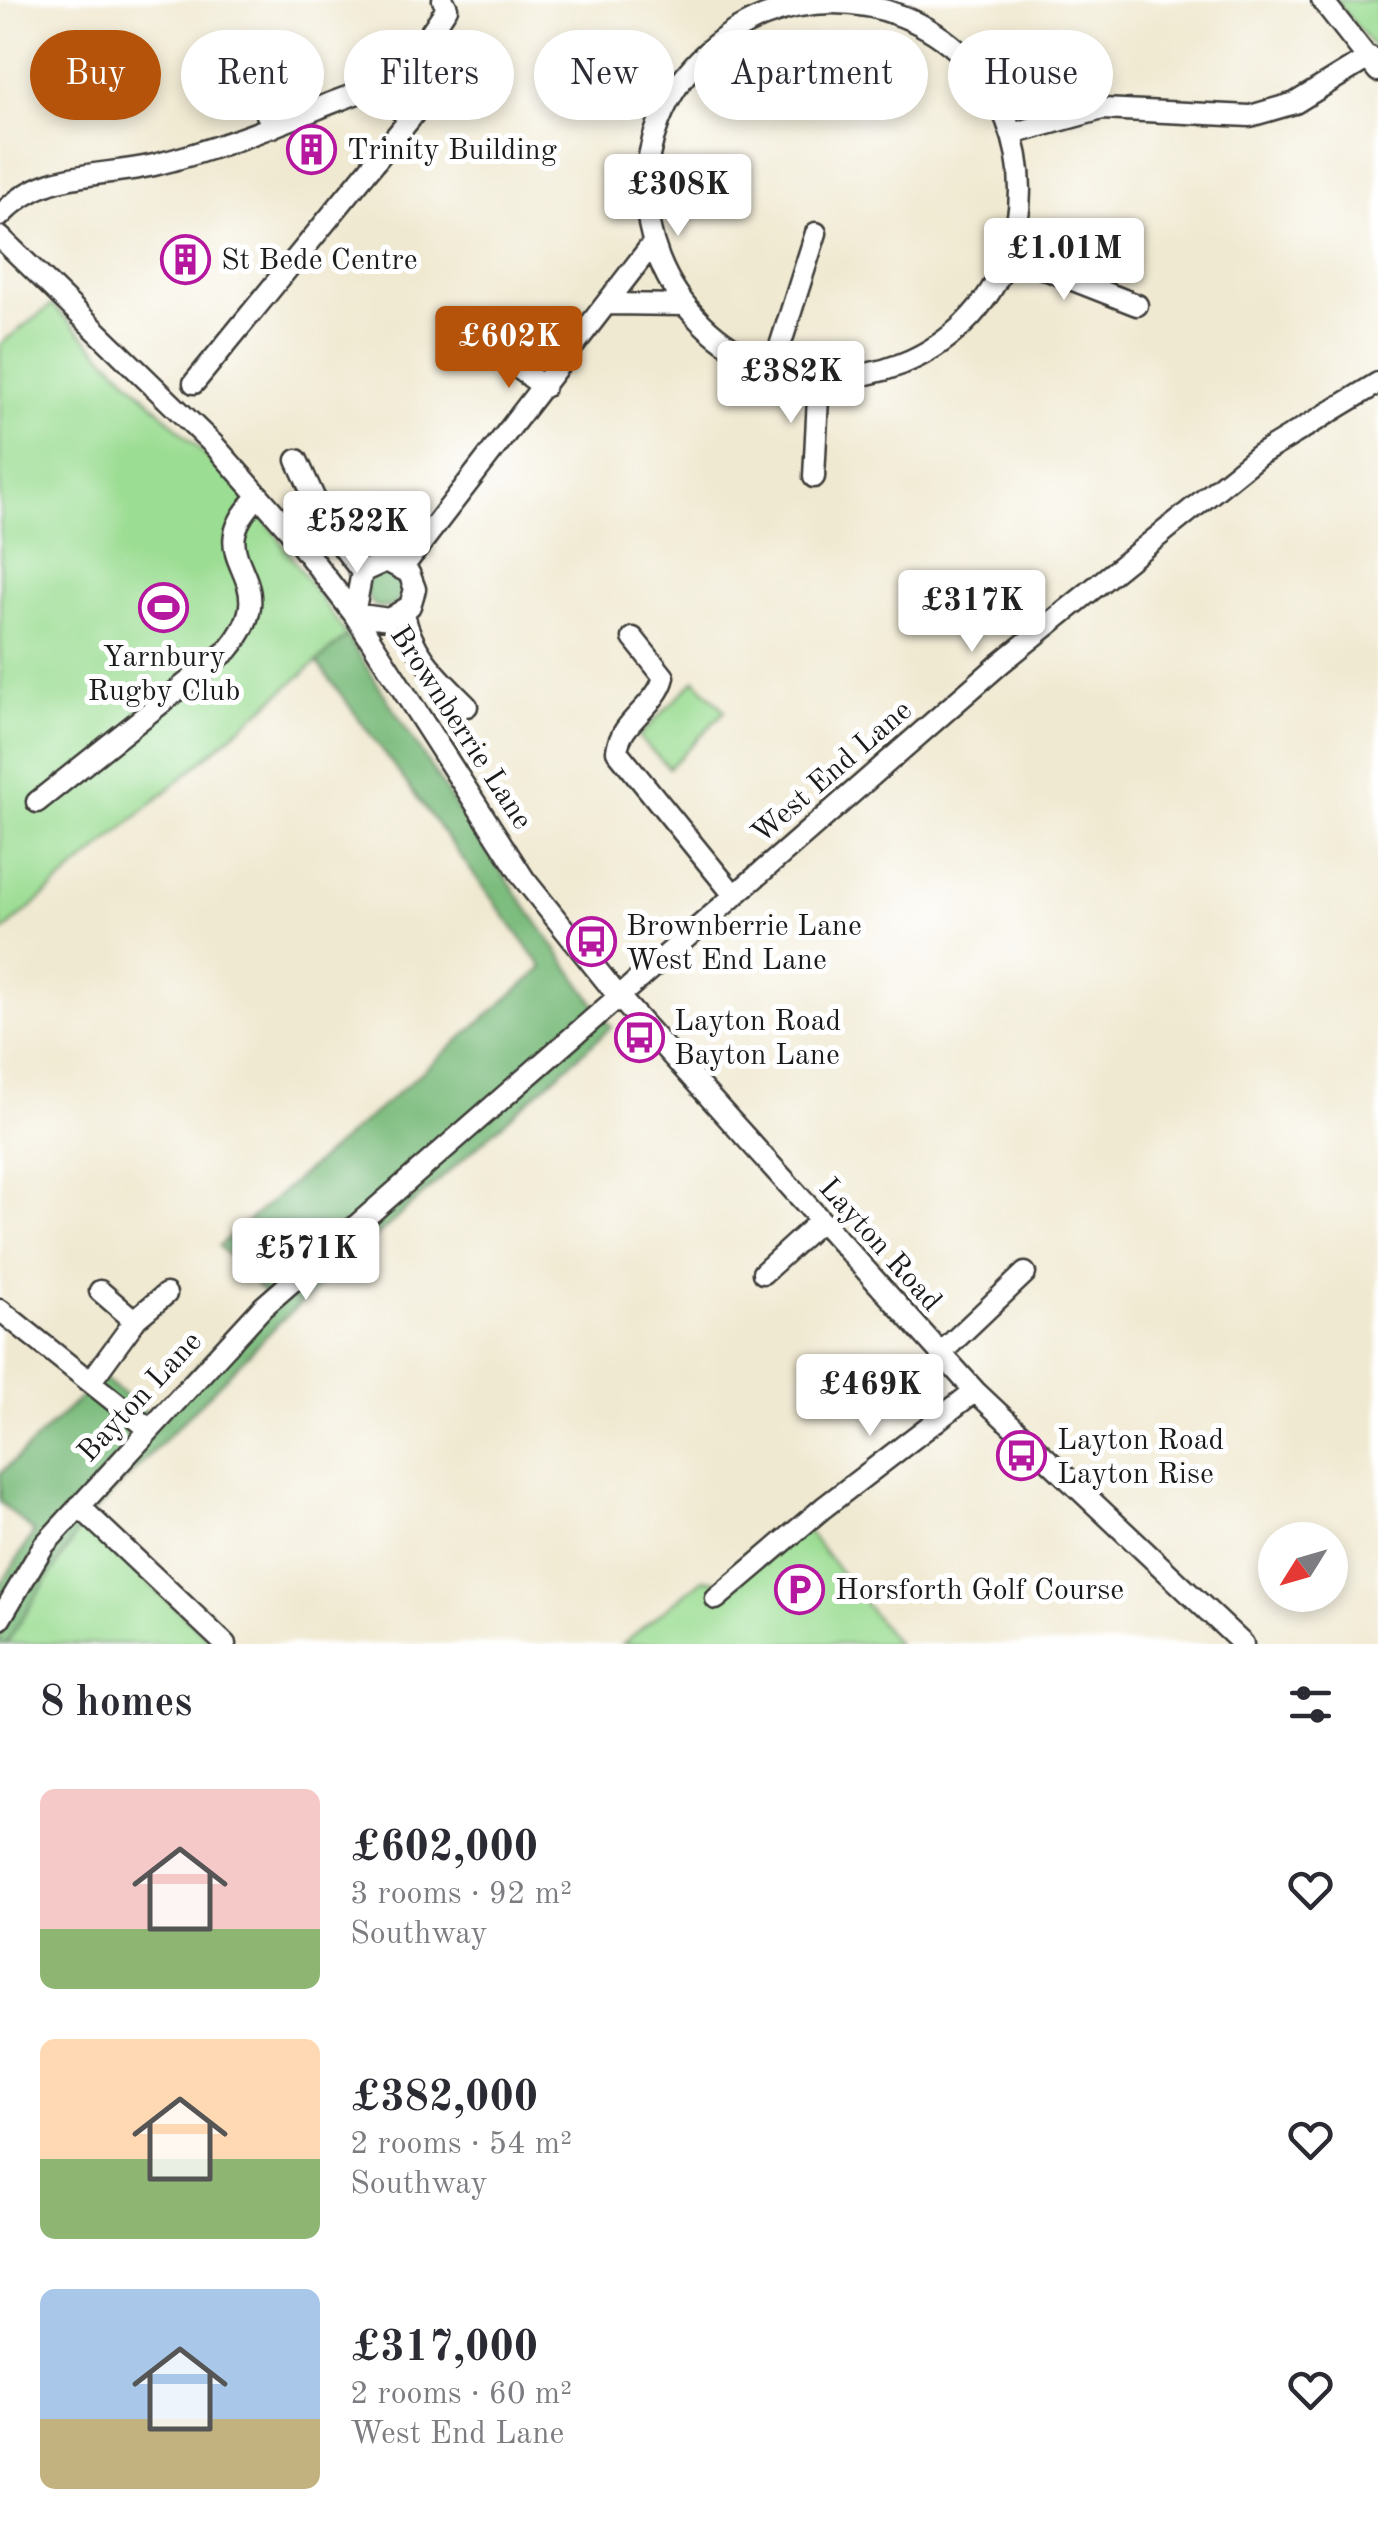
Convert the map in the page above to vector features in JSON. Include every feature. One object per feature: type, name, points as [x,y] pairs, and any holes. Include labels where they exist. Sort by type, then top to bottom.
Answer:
[{"type":"street","points":[[433,30],[447,8],[443,0]]},
{"type":"street","points":[[1012,134],[1102,109],[1250,116],[1295,103],[1374,64],[1322,0]]},
{"type":"street","points":[[826,2],[875,7],[920,24],[971,65],[992,90],[1012,134],[1021,194],[1009,255],[994,287],[970,318],[941,344],[903,364],[862,376],[819,377],[773,368],[710,331],[684,304],[653,243],[646,195],[651,146],[668,101],[696,61],[734,30],[778,10],[826,2]]},
{"type":"street","points":[[0,216],[34,188],[67,175],[104,174],[154,165],[273,126],[344,97]]},
{"type":"street","points":[[270,120],[273,126]]},
{"type":"street","points":[[194,383],[408,120]]},
{"type":"street","points":[[773,368],[816,233]]},
{"type":"street","name":"Brownberrie Lane","points":[[0,237],[214,445],[259,496],[354,614],[524,879],[618,996]]},
{"type":"street","points":[[403,567],[610,304],[653,243]]},
{"type":"street","points":[[1009,255],[1138,305]]},
{"type":"street","points":[[610,304],[684,304]]},
{"type":"street","points":[[465,329],[544,387]]},
{"type":"street","points":[[814,476],[819,377]]},
{"type":"street","name":"West End Lane","points":[[618,996],[1002,663],[1259,455],[1378,383]]},
{"type":"street","points":[[297,460],[328,528],[362,572],[354,614],[389,619],[404,613]]},
{"type":"street","points":[[36,802],[228,650],[245,630],[253,608],[252,589],[236,556],[234,529],[238,517],[259,496]]},
{"type":"street","points":[[362,572],[386,561],[403,567],[415,590],[404,613],[408,636],[430,668],[467,706]]},
{"type":"street","points":[[633,638],[664,677],[659,691],[622,734],[620,758],[734,895]]},
{"type":"street","name":"Layton Road","points":[[618,996],[975,1391],[1243,1644]]},
{"type":"street","name":"Bayton Lane","points":[[0,1619],[44,1545],[263,1307],[618,996]]},
{"type":"street","points":[[763,1273],[819,1222]]},
{"type":"street","points":[[940,1354],[1026,1273]]},
{"type":"street","points":[[100,1291],[135,1321]]},
{"type":"street","points":[[91,1381],[135,1321],[166,1294]]},
{"type":"street","points":[[0,1310],[149,1429]]},
{"type":"street","points":[[716,1599],[846,1489],[975,1391]]},
{"type":"street","points":[[79,1506],[225,1644]]},
{"type":"green space","points":[[1335,0],[1378,0],[1378,53]]},
{"type":"green space","name":"Yarnbury Rugby Club","points":[[52,305],[253,502],[347,636],[0,934],[0,344]]},
{"type":"green space","points":[[384,572],[396,578],[402,590],[396,602],[384,608],[372,602],[366,590],[372,578]]},
{"type":"green space","points":[[347,636],[458,810],[611,1027],[280,1322],[83,1523],[6,1644],[0,1644],[0,1586],[34,1532],[0,1502],[0,1474],[102,1377],[150,1415],[266,1295],[219,1246],[543,968],[317,662]]},
{"type":"green space","points":[[695,680],[725,711],[669,768],[638,737]]},
{"type":"green space","name":"Horsforth Golf Course","points":[[799,1520],[897,1644],[622,1644],[703,1579],[722,1582]]},
{"type":"green space","points":[[83,1523],[215,1644],[6,1644]]},
{"type":"place","name":"Trinity Building","points":[[312,149]]},
{"type":"place","name":"St Bede Centre","points":[[186,259]]},
{"type":"place","name":"Yarnbury Rugby Club","points":[[164,607]]},
{"type":"place","name":"Brownberrie Lane West End Lane","points":[[591,942]]},
{"type":"place","name":"Layton Road Bayton Lane","points":[[639,1037]]},
{"type":"place","name":"Layton Road Layton Rise","points":[[1022,1456]]},
{"type":"place","name":"Horsforth Golf Course","points":[[800,1589]]}]
